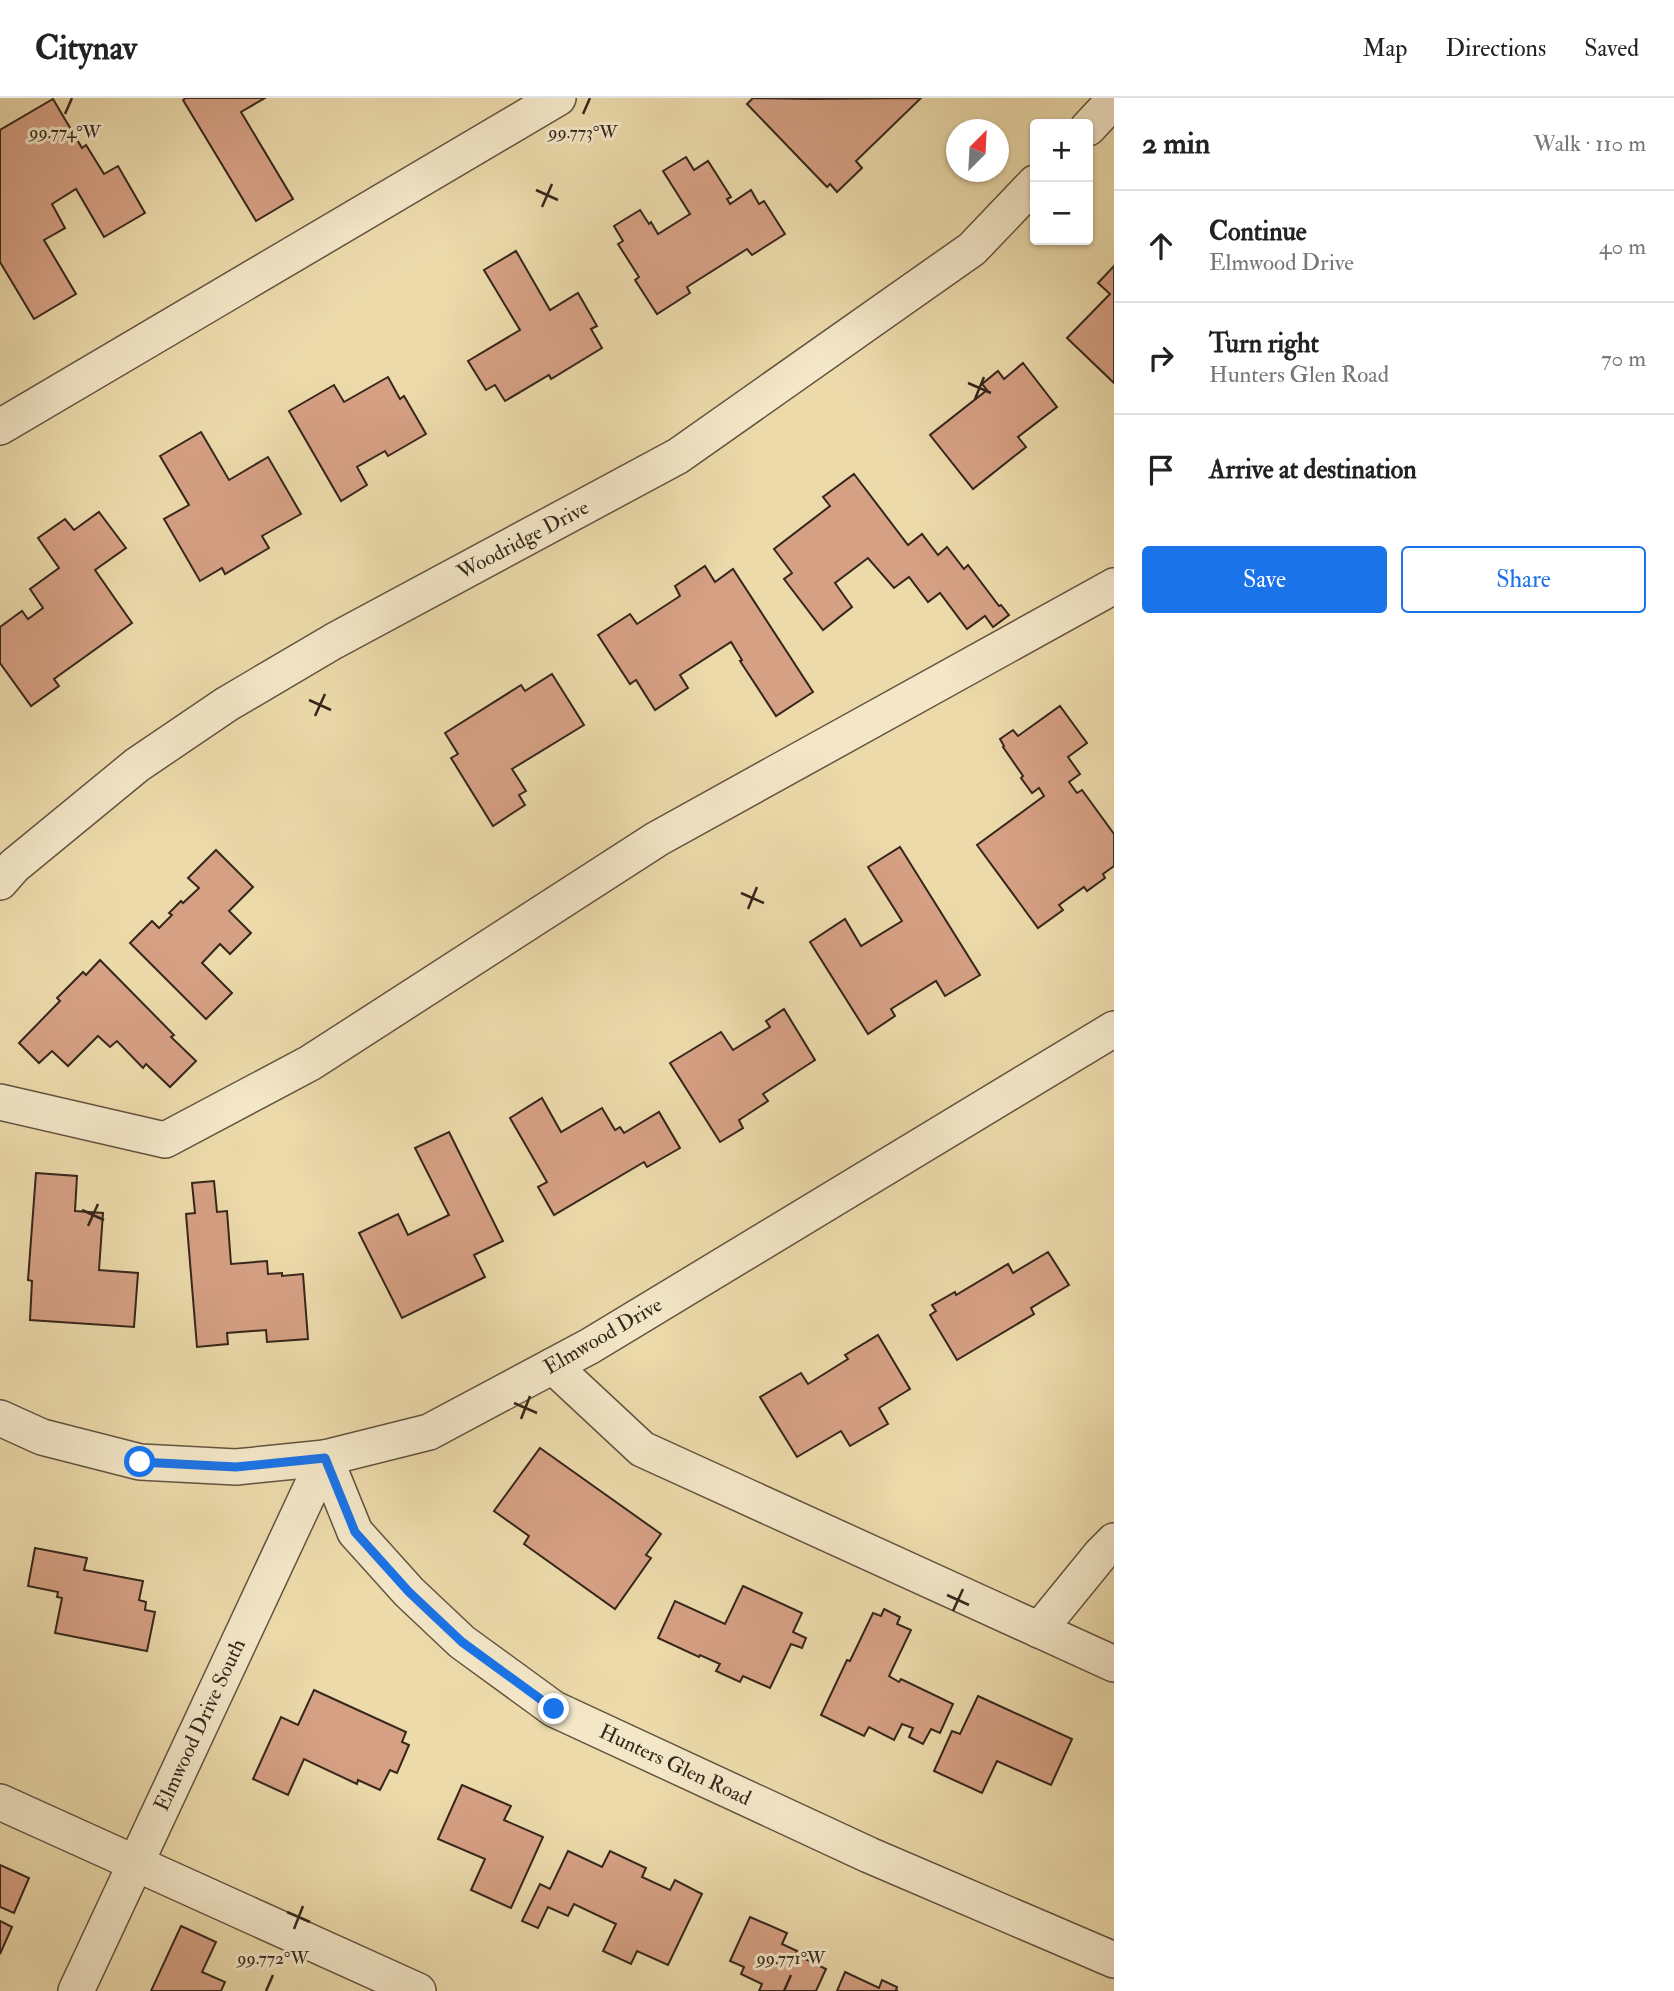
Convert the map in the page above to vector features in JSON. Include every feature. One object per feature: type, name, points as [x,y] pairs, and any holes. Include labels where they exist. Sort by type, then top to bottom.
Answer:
[{"type":"street","points":[[0,428],[558,98]]},
{"type":"street","points":[[1093,123],[1114,100]]},
{"type":"street","name":"Woodridge Drive","points":[[0,882],[14,866],[137,765],[228,704],[334,641],[678,456],[972,249],[1030,188]]},
{"type":"street","points":[[0,1102],[165,1140],[310,1063],[657,839],[1114,586]]},
{"type":"street","name":"Elmwood Drive","points":[[0,1419],[42,1437],[140,1462],[236,1467],[325,1458],[429,1432],[601,1339],[1114,1029]]},
{"type":"street","points":[[553,1366],[642,1449],[1114,1664]]},
{"type":"street","name":"Elmwood Drive South","points":[[76,1991],[325,1458]]},
{"type":"street","name":"Hunters Glen Road","points":[[325,1458],[355,1532],[409,1592],[462,1642],[554,1709],[869,1855],[1114,1960]]},
{"type":"street","points":[[1039,1630],[1114,1541]]},
{"type":"street","points":[[0,1802],[418,1991]]},
{"type":"building","points":[[265,98],[241,112],[293,199],[256,221],[183,100]]},
{"type":"building","points":[[753,98],[921,98],[856,161],[862,168],[837,192],[830,184],[827,187],[747,104]]},
{"type":"building","points":[[53,99],[82,148],[86,145],[104,174],[118,166],[145,213],[104,237],[76,189],[52,204],[65,228],[44,240],[76,294],[34,319],[0,262],[0,130]]},
{"type":"building","points":[[686,157],[694,170],[708,161],[731,197],[727,199],[730,204],[751,190],[759,204],[764,201],[785,234],[752,255],[747,249],[687,287],[690,293],[657,314],[635,280],[639,277],[618,244],[623,241],[614,226],[640,210],[658,234],[690,214],[663,171]]},
{"type":"building","points":[[516,251],[550,310],[578,293],[597,326],[591,329],[602,348],[551,379],[549,375],[505,401],[495,385],[486,390],[468,361],[520,330],[484,270]]},
{"type":"building","points":[[1114,266],[1114,383],[1067,338],[1110,294],[1098,283]]},
{"type":"building","points":[[1023,363],[1057,407],[1018,437],[1026,447],[973,489],[930,435],[987,390],[982,384],[998,371],[1004,379]]},
{"type":"building","points":[[388,377],[400,399],[404,396],[426,434],[388,456],[385,451],[357,467],[367,485],[341,501],[289,411],[334,385],[344,402]]},
{"type":"building","points":[[201,432],[229,480],[268,457],[301,514],[262,536],[269,548],[225,574],[222,568],[200,581],[164,519],[189,505],[160,456]]},
{"type":"building","points":[[854,474],[908,545],[922,534],[938,555],[947,547],[964,569],[968,565],[1009,615],[993,627],[985,616],[967,629],[940,593],[928,602],[909,577],[894,588],[868,558],[835,583],[852,607],[823,630],[784,579],[792,573],[774,549],[830,506],[823,497]]},
{"type":"building","points":[[99,512],[126,548],[95,570],[132,623],[54,679],[59,686],[31,706],[0,663],[0,627],[22,611],[28,619],[43,608],[30,589],[59,568],[38,538],[65,519],[74,530]]},
{"type":"building","points":[[705,566],[715,582],[733,569],[813,692],[776,716],[740,661],[742,660],[731,642],[680,675],[688,688],[655,710],[636,680],[630,684],[598,635],[630,614],[637,624],[680,596],[675,586]]},
{"type":"building","points":[[552,674],[584,725],[512,769],[526,791],[519,795],[525,805],[493,826],[451,758],[458,754],[445,733],[521,685],[525,691]]},
{"type":"building","points":[[1060,706],[1087,743],[1068,757],[1080,774],[1069,782],[1077,793],[1082,790],[1114,834],[1114,866],[1103,874],[1105,878],[1087,891],[1084,887],[1059,905],[1063,910],[1038,928],[977,845],[1044,796],[1039,788],[1032,793],[1000,739],[1013,730],[1018,736]]},
{"type":"building","points":[[900,847],[980,975],[945,996],[936,981],[891,1009],[895,1016],[868,1034],[810,942],[845,919],[861,946],[902,921],[868,867]]},
{"type":"building","points":[[216,850],[253,887],[229,911],[251,933],[230,954],[220,944],[202,963],[232,993],[206,1019],[130,943],[152,921],[159,928],[181,901],[183,903],[199,888],[188,878]]},
{"type":"building","points":[[100,960],[196,1061],[170,1087],[146,1064],[143,1068],[117,1041],[110,1047],[98,1036],[68,1066],[52,1051],[39,1063],[19,1043],[60,1001],[57,998],[83,972],[86,975]]},
{"type":"building","points":[[784,1009],[815,1060],[763,1094],[768,1101],[739,1120],[743,1128],[720,1142],[670,1063],[721,1032],[733,1050],[770,1027],[766,1021]]},
{"type":"building","points":[[542,1098],[561,1132],[602,1108],[615,1130],[620,1127],[624,1133],[659,1112],[680,1148],[647,1167],[644,1162],[554,1215],[538,1187],[547,1182],[510,1118]]},
{"type":"building","points":[[449,1132],[503,1241],[474,1255],[485,1277],[402,1318],[359,1233],[398,1214],[408,1235],[449,1215],[415,1148]]},
{"type":"building","points":[[36,1173],[77,1176],[75,1211],[103,1213],[99,1270],[138,1273],[134,1327],[30,1320],[32,1281],[28,1280]]},
{"type":"building","points":[[214,1181],[217,1212],[227,1211],[231,1264],[267,1261],[268,1274],[303,1274],[308,1339],[267,1342],[266,1330],[227,1333],[228,1344],[197,1347],[186,1214],[195,1213],[192,1183]]},
{"type":"building","points":[[1048,1252],[1069,1285],[1031,1308],[1034,1314],[957,1360],[930,1315],[936,1311],[932,1305],[955,1292],[956,1295],[1008,1264],[1013,1273]]},
{"type":"building","points":[[878,1335],[910,1389],[879,1408],[888,1424],[850,1446],[841,1431],[797,1457],[760,1397],[801,1373],[808,1384],[848,1359],[845,1355]]},
{"type":"building","points":[[540,1448],[661,1534],[646,1555],[651,1558],[615,1609],[524,1544],[529,1536],[494,1511]]},
{"type":"building","points":[[35,1548],[87,1558],[84,1570],[143,1581],[139,1600],[146,1602],[145,1610],[155,1612],[147,1651],[55,1633],[62,1598],[57,1597],[58,1592],[28,1586]]},
{"type":"building","points":[[743,1586],[802,1613],[793,1632],[806,1638],[802,1648],[791,1644],[770,1688],[743,1676],[740,1682],[716,1671],[720,1664],[658,1638],[675,1601],[725,1624]]},
{"type":"building","points":[[884,1609],[900,1617],[897,1624],[911,1630],[889,1676],[953,1704],[940,1733],[931,1729],[923,1744],[909,1737],[913,1728],[902,1724],[894,1740],[869,1727],[864,1736],[821,1715],[873,1613],[881,1616]]},
{"type":"building","points":[[314,1690],[406,1732],[402,1742],[409,1745],[397,1773],[390,1770],[380,1790],[358,1780],[357,1784],[304,1759],[288,1795],[253,1779],[281,1717],[298,1725]]},
{"type":"building","points":[[978,1696],[1072,1739],[1051,1785],[997,1761],[982,1793],[934,1771],[952,1731],[960,1734]]},
{"type":"building","points":[[462,1785],[511,1806],[504,1820],[543,1837],[511,1908],[471,1890],[485,1859],[438,1839]]},
{"type":"building","points":[[568,1851],[602,1867],[610,1851],[646,1868],[642,1877],[670,1890],[675,1880],[702,1894],[668,1965],[637,1951],[631,1964],[603,1951],[616,1924],[574,1904],[568,1916],[548,1907],[538,1928],[522,1921],[540,1884],[550,1889]]},
{"type":"building","points":[[0,1865],[29,1878],[14,1913],[0,1907]]},
{"type":"building","points":[[750,1917],[787,1933],[782,1944],[797,1951],[795,1954],[826,1969],[816,1991],[759,1991],[762,1984],[741,1974],[744,1967],[730,1961]]},
{"type":"building","points":[[0,1921],[12,1927],[0,1954]]},
{"type":"building","points":[[181,1926],[216,1942],[202,1972],[225,1982],[221,1991],[151,1991]]},
{"type":"building","points":[[845,1972],[879,1988],[882,1980],[897,1987],[898,1991],[837,1991]]},
{"type":"route","points":[[140,1462],[236,1467],[325,1458],[355,1532],[409,1592],[462,1642],[554,1709]]}]
